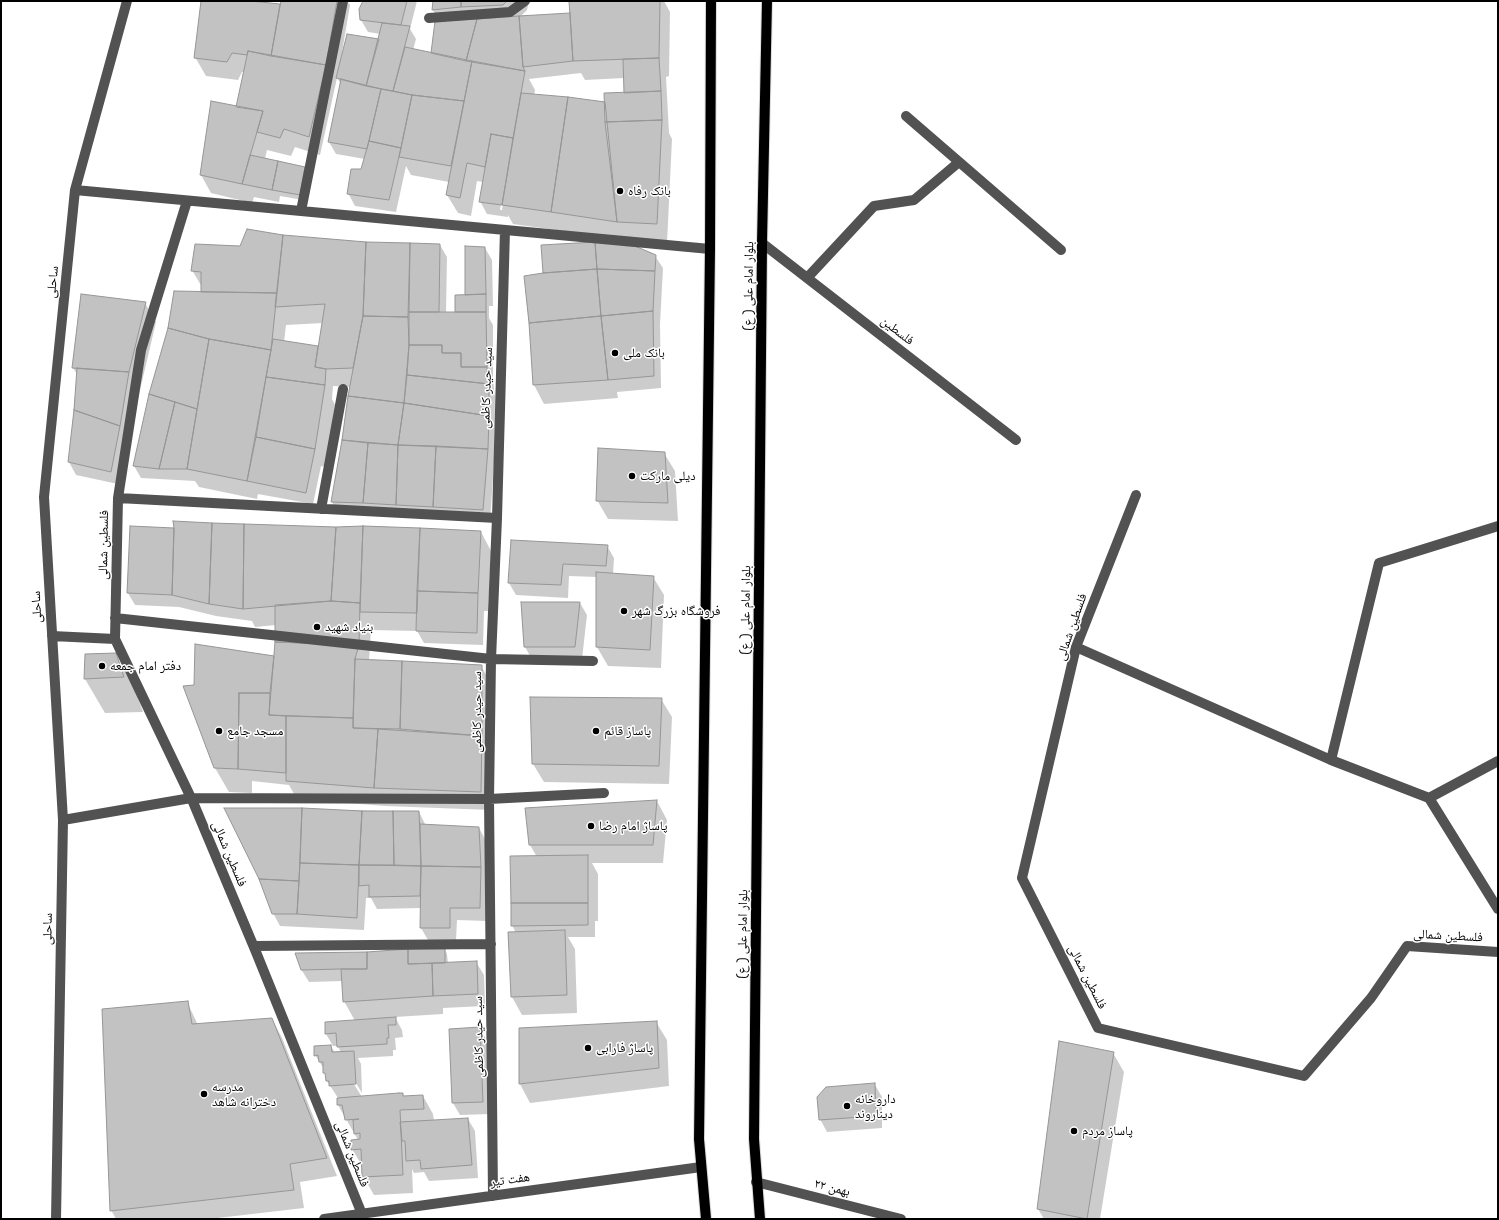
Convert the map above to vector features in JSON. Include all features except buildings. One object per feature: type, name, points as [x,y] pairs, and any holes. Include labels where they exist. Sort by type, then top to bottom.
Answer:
[{"type":"main road","points":[[706,1219],[699,1140],[710,249],[711,1]]},
{"type":"main road","name":"بلوار امام علی ( ع)","points":[[760,1219],[756,1182],[754,1139],[762,244],[767,1]]},
{"type":"street","name":"ساحلی","points":[[56,1219],[63,820],[44,497],[75,190],[127,1]]},
{"type":"street","points":[[301,211],[343,1]]},
{"type":"street","points":[[429,18],[510,12],[525,1]]},
{"type":"street","points":[[906,116],[1061,250]]},
{"type":"street","points":[[807,278],[874,206],[914,200],[959,162]]},
{"type":"street","points":[[75,190],[710,249]]},
{"type":"street","name":"فلسطین شمالی","points":[[186,201],[141,350],[118,498],[115,639],[191,798],[254,946],[363,1216]]},
{"type":"street","name":"سید حیدر کاظمی","points":[[493,1196],[489,799],[490,659],[497,518],[505,230]]},
{"type":"street","name":"فلسطین","points":[[762,244],[1016,440]]},
{"type":"street","points":[[322,509],[343,389]]},
{"type":"street","name":"فلسطین شمالی","points":[[1136,494],[1076,647],[1022,878],[1098,1028],[1304,1076],[1371,998],[1407,946],[1498,952]]},
{"type":"street","points":[[118,498],[497,518]]},
{"type":"street","points":[[1331,760],[1379,563],[1498,526]]},
{"type":"street","points":[[115,618],[490,659],[593,661]]},
{"type":"street","points":[[52,636],[115,639]]},
{"type":"street","points":[[1076,647],[1331,760],[1429,798],[1498,909]]},
{"type":"street","points":[[1429,798],[1498,761]]},
{"type":"street","points":[[63,820],[191,798],[489,799],[604,793]]},
{"type":"street","points":[[254,946],[491,944]]},
{"type":"street","name":"هفت تیر","points":[[324,1219],[363,1216],[701,1167]]},
{"type":"street","name":"۲۲ بهمن","points":[[756,1182],[901,1219]]},
{"type":"place","name":"بانک رفاه","points":[[620,191]]},
{"type":"place","name":"بانک ملی","points":[[615,353]]},
{"type":"place","name":"دیلی مارکت","points":[[632,476]]},
{"type":"place","name":"فروشگاه بزرگ شهر","points":[[624,611]]},
{"type":"place","name":"بنیاد شهید","points":[[317,627]]},
{"type":"place","name":"دفتر امام جمعه","points":[[102,666]]},
{"type":"place","name":"مسجد جامع","points":[[219,731]]},
{"type":"place","name":"پاساز قائم","points":[[596,731]]},
{"type":"place","name":"پاساژ امام رضا","points":[[591,826]]},
{"type":"place","name":"پاساژ فارابی","points":[[588,1048]]},
{"type":"place","name":"مدرسه دخترانه شاهد","points":[[204,1094]]},
{"type":"place","name":"داروخانه دیناروند","points":[[847,1106]]},
{"type":"place","name":"پاساز مردم","points":[[1074,1131]]}]
